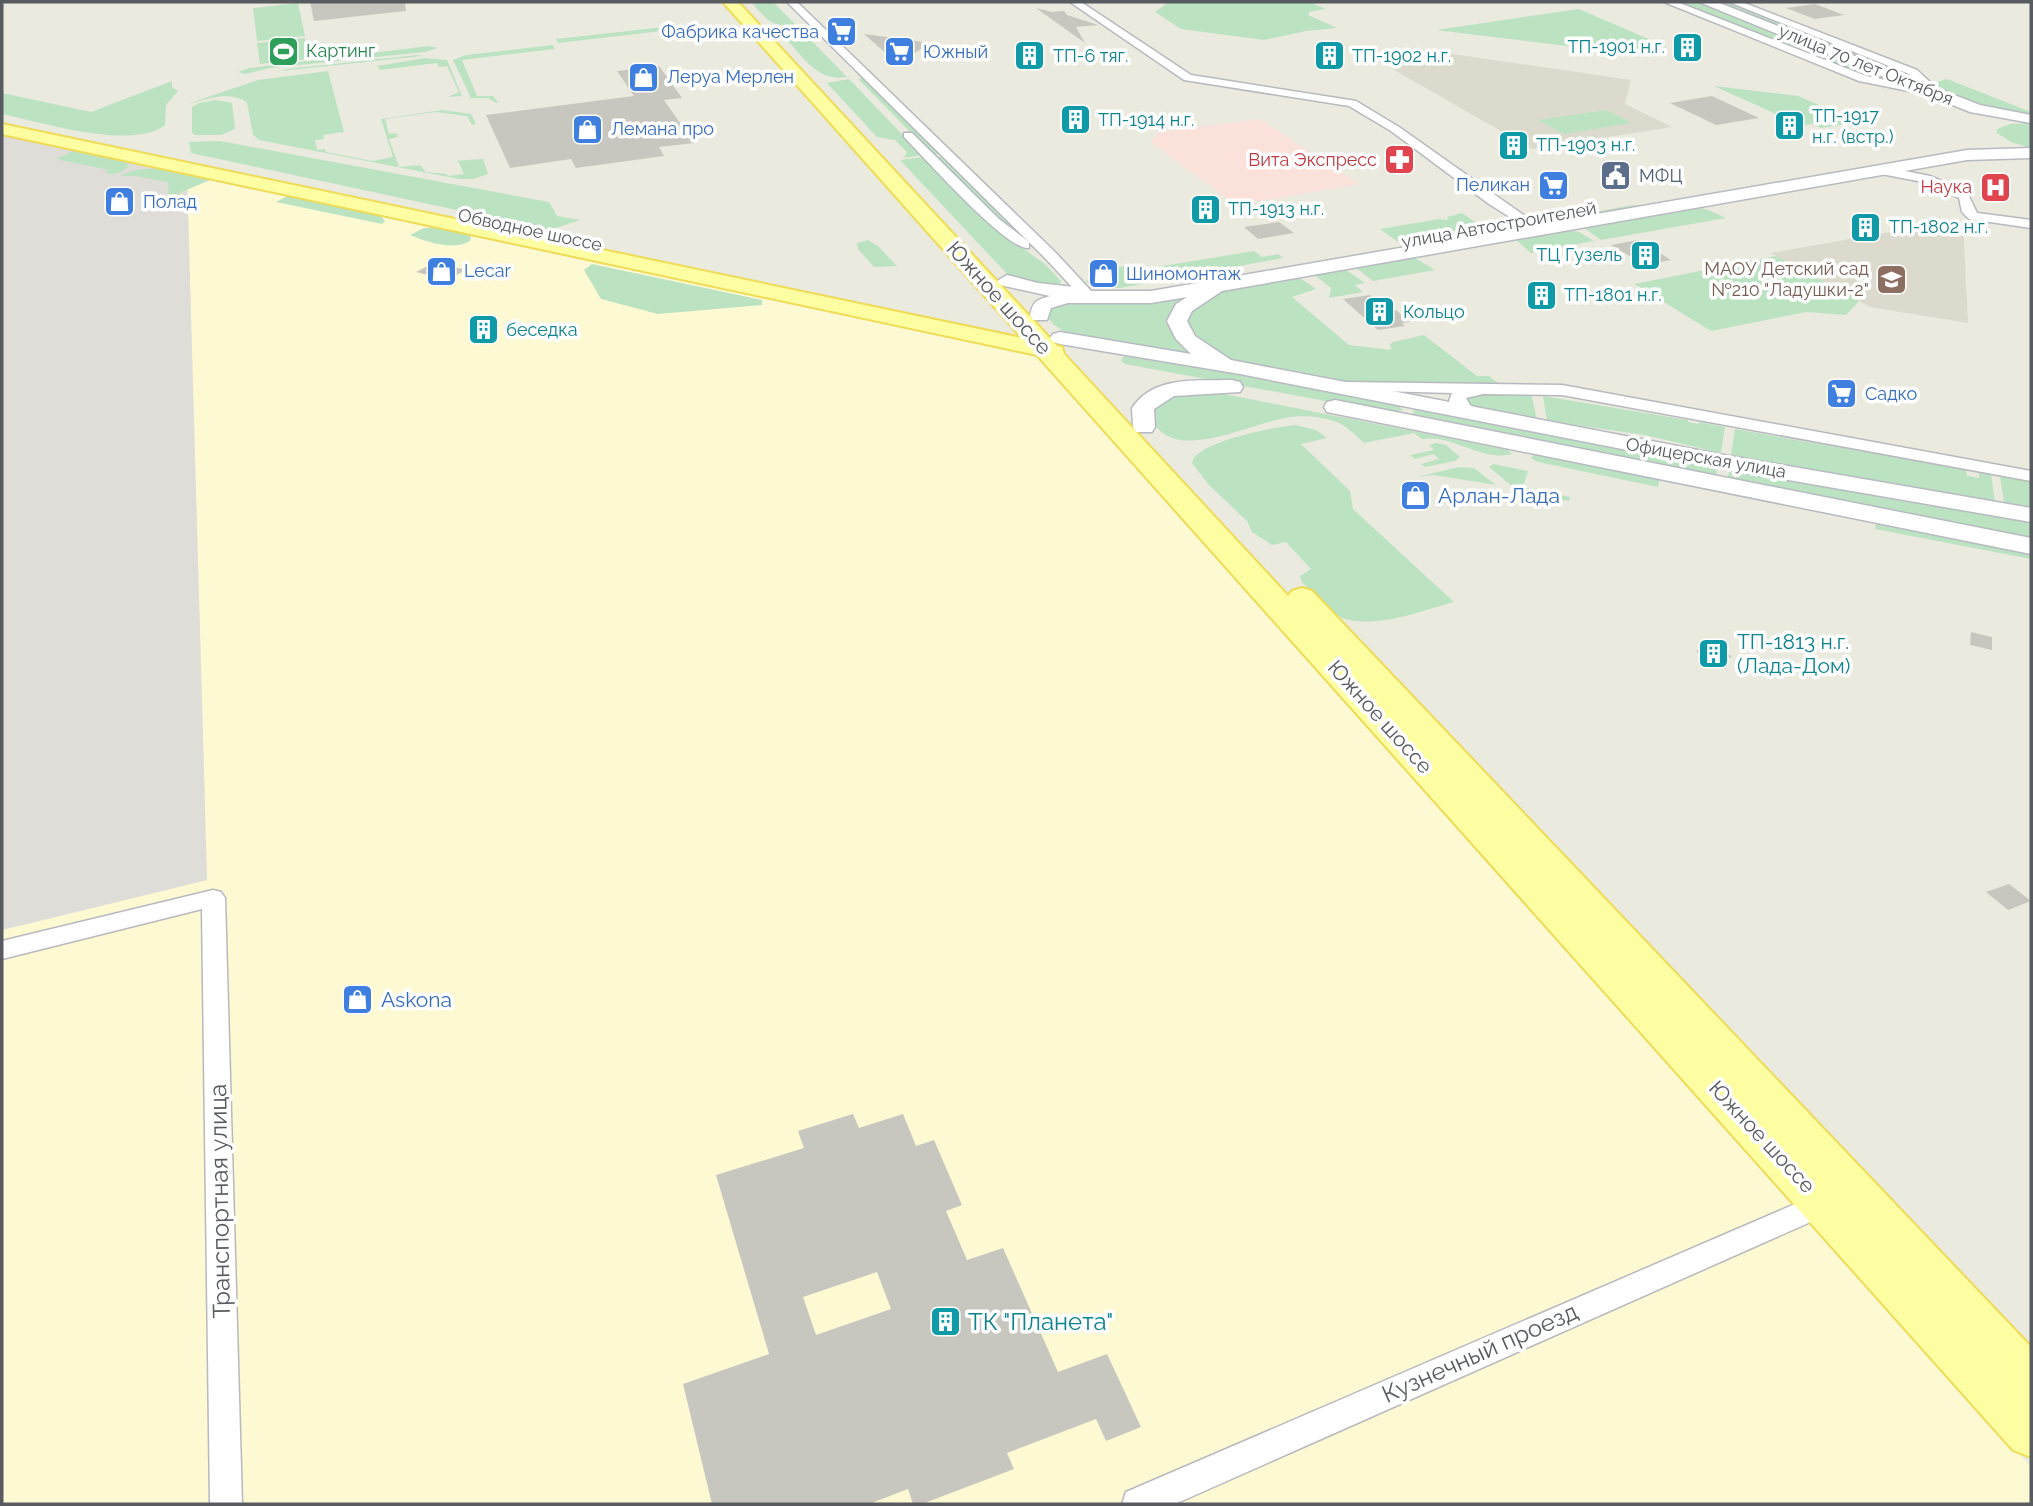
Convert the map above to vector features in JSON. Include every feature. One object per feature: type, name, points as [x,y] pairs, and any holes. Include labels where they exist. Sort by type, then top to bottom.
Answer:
[{"type":"main road","name":"Южное шоссе","points":[[730,2],[1045,334],[2031,1433]]},
{"type":"main road","name":"Южное шоссе","points":[[746,2],[1007,281],[1045,334]]},
{"type":"main road","name":"улица 70 лет Октября","points":[[1706,2],[1976,109],[2030,119]]},
{"type":"main road","points":[[1976,109],[1987,121],[1985,132],[2011,146],[2031,152]]},
{"type":"main road","name":"улица Автостроителей","points":[[1236,378],[1197,349],[1182,334],[1177,321],[1183,308],[1193,299],[1231,279],[1951,148],[1985,132],[1999,120],[2030,119]]},
{"type":"main road","name":"Обводное шоссе","points":[[2,120],[1045,334]]},
{"type":"main road","name":"Обводное шоссе","points":[[2,129],[838,307],[1045,334]]},
{"type":"main road","name":"улица Автостроителей","points":[[1007,281],[1037,289],[1151,297],[1526,221],[1967,155],[2031,152]]},
{"type":"main road","name":"улица Автостроителей","points":[[1045,334],[1040,307],[1051,299],[1086,294]]},
{"type":"main road","name":"Офицерская улица","points":[[1045,334],[1077,356],[1129,358]]},
{"type":"main road","name":"Офицерская улица","points":[[1045,334],[1129,358],[1383,406],[2031,546]]},
{"type":"main road","name":"Южное шоссе","points":[[1077,356],[2031,1381]]},
{"type":"main road","name":"Офицерская улица","points":[[1144,427],[1143,408],[1157,394],[1175,390],[1236,378],[1339,387],[1383,406],[1478,414],[1724,462],[2031,515]]},
{"type":"street","points":[[776,2],[849,76]]},
{"type":"street","points":[[792,2],[1051,256],[1086,294]]},
{"type":"street","points":[[1075,2],[1188,78],[1352,103],[1395,129],[1493,201],[1526,221]]},
{"type":"street","points":[[1669,2],[1863,79],[1938,94]]},
{"type":"street","points":[[1734,2],[1913,72],[1938,94]]},
{"type":"street","points":[[898,126],[993,222],[1028,249],[1051,256]]},
{"type":"street","points":[[1880,170],[1926,179],[1963,195],[1968,212],[1973,216],[2031,224]]},
{"type":"street","name":"Офицерская улица","points":[[1339,387],[1562,390],[2031,476]]},
{"type":"street","points":[[1478,414],[1464,408],[1457,398],[1464,393],[1483,389]]},
{"type":"street","name":"Транспортная улица","points":[[2,950],[213,898],[226,1504]]},
{"type":"street","name":"Кузнечный проезд","points":[[1138,1504],[1823,1204]]},
{"type":"shaded area","points":[[1412,48],[1631,80],[1625,104],[1672,127],[1532,149],[1394,70]]},
{"type":"shaded area","points":[[1260,119],[1359,184],[1236,205],[1150,141],[1160,132]]},
{"type":"shaded area","points":[[2,135],[187,175],[207,880],[2,930]]},
{"type":"shaded area","points":[[187,175],[1035,354],[2031,1467],[2031,1504],[2,1504],[2,930],[207,880]]},
{"type":"shaded area","name":"МАОУ Детский сад №210 \"Ладушки-2\"","points":[[1953,221],[1963,222],[1968,323],[1870,307],[1771,253]]},
{"type":"green space","points":[[751,2],[773,2],[802,31],[772,22]]},
{"type":"green space","points":[[1169,2],[1309,2],[1326,9],[1309,12],[1308,15],[1337,28],[1264,40],[1181,29],[1155,12]]},
{"type":"green space","points":[[1677,2],[1696,2],[1871,72],[1855,74]]},
{"type":"green space","points":[[1714,2],[1731,2],[1872,57],[1868,58],[1871,60],[1844,53]]},
{"type":"green space","points":[[298,3],[305,36],[257,41],[253,8]]},
{"type":"green space","points":[[1579,9],[1667,47],[1660,48],[1656,57],[1436,30]]},
{"type":"green space","points":[[664,27],[670,30],[558,43],[556,39]]},
{"type":"green space","points":[[803,32],[847,77],[837,78],[820,72],[786,39],[786,34]]},
{"type":"green space","name":"Картинг","points":[[305,38],[309,59],[260,64],[257,43]]},
{"type":"green space","points":[[553,45],[555,49],[462,60],[477,96],[493,96],[498,102],[496,103],[488,98],[471,98],[453,60],[466,55]]},
{"type":"green space","points":[[429,46],[438,48],[425,52],[270,68],[245,74],[238,72],[249,68]]},
{"type":"green space","points":[[422,56],[281,71],[287,69]]},
{"type":"green space","points":[[425,58],[447,60],[462,96],[448,97],[459,92],[447,66],[439,67],[437,63],[380,70],[377,66]]},
{"type":"green space","points":[[328,71],[344,132],[323,135],[324,139],[315,140],[317,150],[325,149],[326,152],[373,161],[393,157],[381,119],[443,110],[471,114],[476,124],[472,125],[467,116],[436,112],[385,119],[389,134],[396,133],[398,137],[389,139],[399,167],[420,165],[426,172],[448,176],[464,174],[458,161],[453,161],[483,159],[488,174],[473,179],[459,179],[259,140],[253,135],[247,102],[239,98],[224,96],[187,104],[258,80]]},
{"type":"green space","points":[[849,79],[922,155],[904,158],[907,152],[895,140],[877,137],[827,83]]},
{"type":"green space","points":[[858,79],[866,79],[940,154],[933,155]]},
{"type":"green space","points":[[1947,79],[2031,114],[1964,101],[1939,91],[1930,84]]},
{"type":"green space","points":[[172,81],[172,87],[178,91],[166,105],[165,125],[150,132],[109,135],[62,128],[2,114],[2,93],[91,112]]},
{"type":"green space","points":[[1714,86],[1798,96],[1859,122],[1821,128],[1812,124],[1803,126]]},
{"type":"green space","points":[[216,100],[232,103],[235,129],[221,135],[195,135],[192,133],[192,107]]},
{"type":"green space","points":[[1606,110],[1632,123],[1564,134],[1538,120]]},
{"type":"green space","points":[[2031,123],[2031,148],[2011,142],[1997,133],[1997,129],[2010,124]]},
{"type":"green space","points":[[220,141],[549,202],[557,216],[580,220],[550,230],[191,153],[189,142]]},
{"type":"green space","points":[[75,150],[126,161],[129,166],[118,173],[108,174],[105,173],[109,170],[56,159]]},
{"type":"green space","points":[[942,156],[1033,245],[1023,241],[997,220],[934,157]]},
{"type":"green space","points":[[924,157],[987,222],[1046,265],[1061,281],[1060,284],[1054,286],[1010,277],[900,160]]},
{"type":"green space","points":[[159,168],[210,180],[172,196],[168,195],[167,182],[121,176],[135,170]]},
{"type":"green space","points":[[290,195],[372,212],[385,221],[382,224],[276,202]]},
{"type":"green space","points":[[1634,205],[1643,207],[1410,249],[1404,245]]},
{"type":"green space","points":[[1694,206],[1726,218],[1601,240],[1584,228]]},
{"type":"green space","points":[[1462,213],[1481,226],[1398,242],[1380,229],[1439,219],[1448,220],[1447,217]]},
{"type":"green space","points":[[441,227],[466,233],[471,237],[470,241],[448,245],[432,243],[410,235],[424,228]]},
{"type":"green space","points":[[1566,229],[1579,232],[1594,241],[1531,253],[1517,241],[1518,238]]},
{"type":"green space","points":[[868,240],[879,247],[897,266],[874,267],[858,249],[857,243]]},
{"type":"green space","points":[[1254,251],[1262,257],[1278,254],[1283,258],[1120,288],[1098,288],[1085,281],[1113,277],[1106,269],[1138,264],[1144,269]]},
{"type":"green space","points":[[1412,256],[1435,270],[1373,281],[1356,268]]},
{"type":"green space","points":[[1776,256],[1859,301],[1846,315],[1806,312],[1711,331],[1634,284]]},
{"type":"green space","points":[[592,264],[762,300],[762,305],[658,314],[601,299],[584,270]]},
{"type":"green space","points":[[1343,268],[1365,283],[1355,285],[1363,292],[1329,298],[1331,288],[1313,274]]},
{"type":"green space","points":[[1297,276],[1316,289],[1292,297],[1349,345],[1391,350],[1390,344],[1393,342],[1424,335],[1477,376],[1489,376],[1499,384],[1353,386],[1236,362],[1190,339],[1185,313],[1206,296],[1231,287]]},
{"type":"green space","points":[[1204,290],[1171,319],[1222,362],[1067,333],[1054,325],[1044,313],[1045,305]]},
{"type":"green space","points":[[1131,355],[1395,403],[1403,410],[1390,413],[1125,364],[1121,361],[1123,357]]},
{"type":"green space","points":[[1209,391],[1508,450],[1512,454],[1490,454],[1445,440],[1422,439],[1414,433],[1364,443],[1338,422],[1310,416],[1285,418],[1207,439],[1187,440],[1170,437],[1157,427],[1148,409],[1158,397]]},
{"type":"green space","points":[[1531,392],[1537,421],[1478,411],[1466,404],[1465,396]]},
{"type":"green space","points":[[1543,396],[1725,427],[1721,453],[1645,435],[1547,421]]},
{"type":"green space","points":[[1413,407],[1718,465],[1715,479],[1409,416],[1414,412]]},
{"type":"green space","points":[[1295,425],[1316,430],[1327,438],[1301,444],[1350,491],[1353,509],[1454,602],[1376,621],[1345,619],[1332,613],[1302,582],[1300,576],[1311,569],[1286,542],[1272,545],[1252,532],[1247,521],[1209,485],[1192,463],[1196,455],[1221,442],[1254,432]]},
{"type":"green space","points":[[1735,429],[1966,470],[1967,476],[1979,478],[1979,472],[1991,474],[1995,503],[1731,455]]},
{"type":"green space","points":[[1429,445],[1446,445],[1460,457],[1455,461],[1425,467],[1421,464],[1439,459],[1434,454],[1415,459],[1410,455],[1434,450]]},
{"type":"green space","points":[[1535,453],[1660,476],[1658,487],[1538,462],[1531,458]]},
{"type":"green space","points":[[1493,464],[1528,471],[1523,487],[1570,497],[1569,501],[1518,491],[1489,467]]},
{"type":"green space","points":[[1459,467],[1474,468],[1496,485],[1434,475],[1417,477]]},
{"type":"green space","points":[[1730,467],[2031,520],[2031,542],[1727,481]]},
{"type":"green space","points":[[2000,476],[2031,482],[2031,507],[2004,503]]},
{"type":"green space","points":[[1876,522],[2031,554],[2031,559],[1875,529]]},
{"type":"building","points":[[310,2],[405,2],[406,11],[314,21]]},
{"type":"building","points":[[1815,4],[1844,15],[1815,19],[1786,8]]},
{"type":"building","points":[[1036,8],[1052,12],[1064,11],[1067,15],[1098,25],[1076,27],[1085,43]]},
{"type":"building","name":"Южный","points":[[864,34],[931,43],[905,59],[889,56]]},
{"type":"building","name":"Лемана про","points":[[659,66],[682,98],[664,100],[694,143],[659,147],[664,156],[576,168],[571,159],[510,168],[486,115],[634,96],[617,71]]},
{"type":"building","points":[[1712,96],[1759,118],[1716,125],[1670,103]]},
{"type":"building","points":[[1279,222],[1294,233],[1258,239],[1244,227]]},
{"type":"building","name":"ТЦ Гузель","points":[[1638,240],[1671,260],[1645,265],[1611,245]]},
{"type":"building","name":"Lecar","points":[[435,262],[466,270],[447,280],[416,272]]},
{"type":"building","name":"Кольцо","points":[[1370,295],[1386,311],[1396,310],[1410,322],[1402,323],[1405,326],[1378,330],[1343,299]]},
{"type":"building","points":[[1971,632],[1992,637],[1992,650],[1970,645]]},
{"type":"building","name":"ТП-1813 н.г. (Лада-Дом)","points":[[1717,645],[1732,657],[1711,663],[1696,651]]},
{"type":"building","points":[[2009,884],[2031,901],[2008,910],[1986,892]]},
{"type":"building","name":"ТК \"Планета\"","points":[[853,1114],[859,1128],[903,1114],[916,1146],[934,1140],[962,1205],[946,1211],[967,1260],[1003,1248],[1058,1372],[1107,1354],[1141,1427],[1106,1441],[1096,1419],[1007,1453],[1014,1469],[922,1504],[913,1504],[908,1489],[869,1504],[712,1504],[683,1384],[769,1354],[716,1175],[804,1148],[798,1131]],"holes":[[[877,1272],[891,1309],[816,1335],[803,1297]]]},
{"type":"place","name":"Фабрика качества","points":[[842,32]]},
{"type":"place","name":"ТП-1901 н.г.","points":[[1688,47]]},
{"type":"place","name":"Картинг","points":[[283,51]]},
{"type":"place","name":"Южный","points":[[900,52]]},
{"type":"place","name":"ТП-6 тяг.","points":[[1030,56]]},
{"type":"place","name":"ТП-1902 н.г.","points":[[1329,56]]},
{"type":"place","name":"Леруа Мерлен","points":[[644,77]]},
{"type":"place","name":"ТП-1914 н.г.","points":[[1075,120]]},
{"type":"place","name":"ТП-1917 н.г. (встр.)","points":[[1789,126]]},
{"type":"place","name":"Лемана про","points":[[588,129]]},
{"type":"place","name":"ТП-1903 н.г.","points":[[1513,145]]},
{"type":"place","name":"Вита Экспресс","points":[[1400,160]]},
{"type":"place","name":"МФЦ","points":[[1616,176]]},
{"type":"place","name":"Пеликан","points":[[1553,185]]},
{"type":"place","name":"Наука","points":[[1995,187]]},
{"type":"place","name":"Полад","points":[[120,202]]},
{"type":"place","name":"ТП-1913 н.г.","points":[[1205,209]]},
{"type":"place","name":"ТП-1802 н.г.","points":[[1866,227]]},
{"type":"place","name":"ТЦ Гузель","points":[[1645,255]]},
{"type":"place","name":"Lecar","points":[[441,271]]},
{"type":"place","name":"Шиномонтаж","points":[[1103,274]]},
{"type":"place","name":"МАОУ Детский сад №210 \"Ладушки-2\"","points":[[1892,279]]},
{"type":"place","name":"ТП-1801 н.г.","points":[[1541,295]]},
{"type":"place","name":"Кольцо","points":[[1380,312]]},
{"type":"place","name":"беседка","points":[[483,330]]},
{"type":"place","name":"Садко","points":[[1842,394]]},
{"type":"place","name":"Арлан-Лада","points":[[1415,496]]},
{"type":"place","name":"ТП-1813 н.г. (Лада-Дом)","points":[[1714,654]]},
{"type":"place","name":"Askona","points":[[358,1000]]},
{"type":"place","name":"ТК \"Планета\"","points":[[945,1322]]}]
